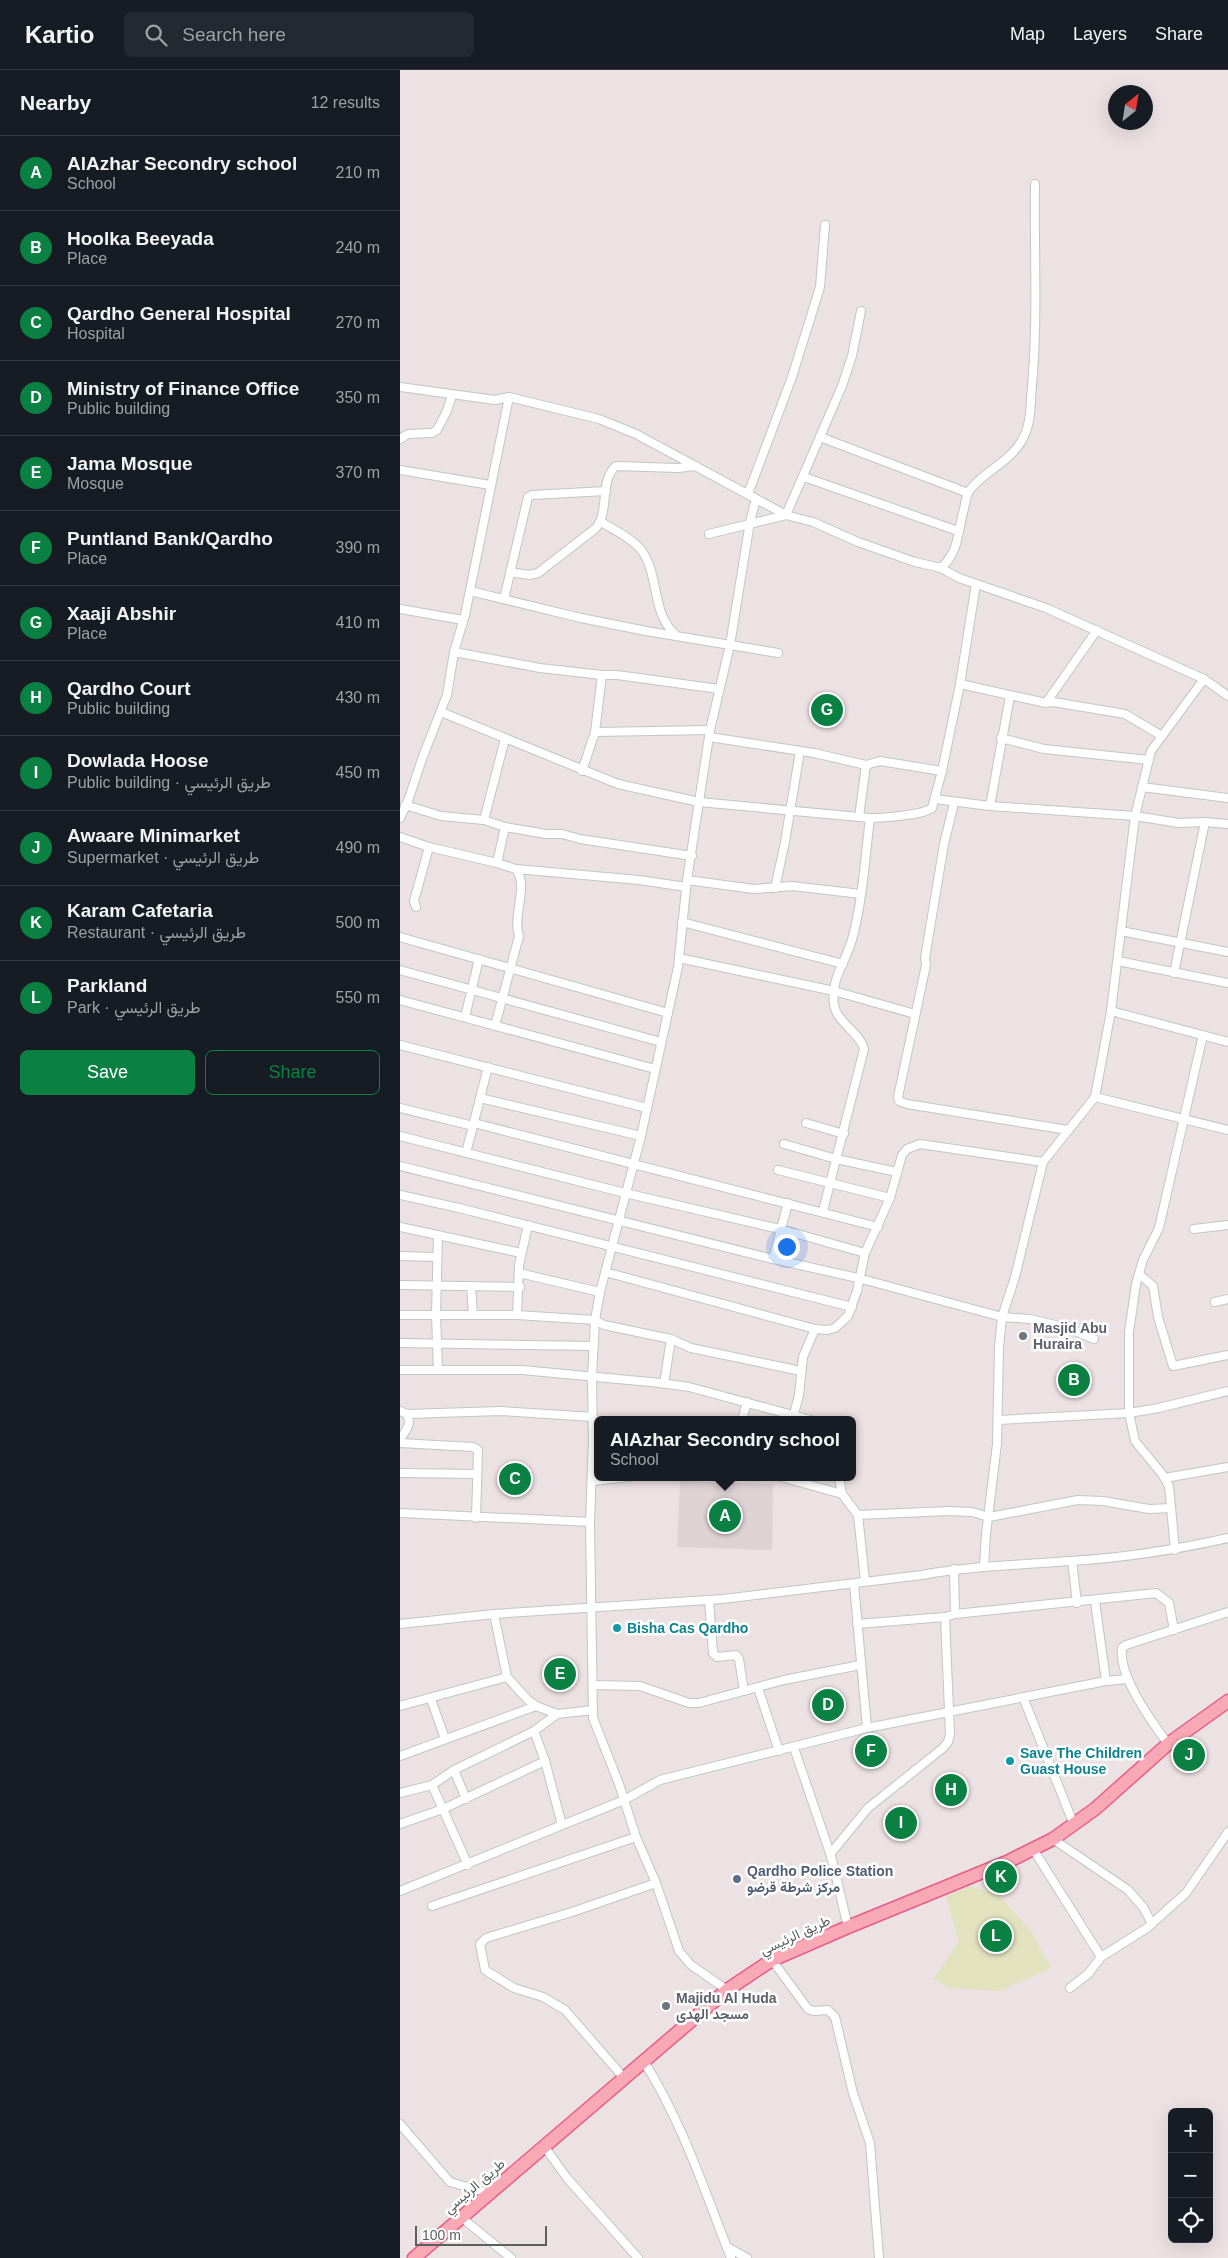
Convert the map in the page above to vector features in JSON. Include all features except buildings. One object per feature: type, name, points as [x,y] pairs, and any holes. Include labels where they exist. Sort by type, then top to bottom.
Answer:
[{"type":"main road","name":"طريق الرئيسي","points":[[414,2258],[727,1990],[772,1960],[848,1926],[1007,1862],[1053,1839],[1095,1809],[1168,1744],[1228,1701]]},
{"type":"street","points":[[941,568],[956,549],[958,531],[968,493],[979,480],[993,471],[1013,452],[1024,435],[1031,415],[1036,348],[1035,184]]},
{"type":"street","points":[[748,494],[789,384],[820,288],[825,225]]},
{"type":"street","points":[[786,515],[842,386],[852,356],[861,311]]},
{"type":"street","points":[[400,396],[404,387],[495,400],[509,397],[599,419],[636,434],[786,515],[813,522],[858,542],[915,562],[941,568],[959,578],[1046,608],[1204,678],[1228,696]]},
{"type":"street","points":[[400,439],[408,434],[432,433],[437,430],[447,411],[452,395]]},
{"type":"street","points":[[400,818],[447,695],[454,652],[470,591],[509,397]]},
{"type":"street","points":[[820,437],[968,493]]},
{"type":"street","points":[[510,572],[529,575],[544,570],[596,528],[601,522],[609,474],[616,466],[678,468],[696,466]]},
{"type":"street","points":[[400,470],[490,485]]},
{"type":"street","points":[[804,477],[958,531]]},
{"type":"street","points":[[504,599],[528,497],[606,491]]},
{"type":"street","points":[[594,1430],[592,1377],[595,1320],[605,1272],[641,1136],[679,958],[686,884],[692,856],[710,733],[730,645],[750,522],[756,499]]},
{"type":"street","points":[[709,534],[750,522],[786,515]]},
{"type":"street","points":[[601,522],[628,539],[642,552],[652,575],[661,615],[668,627],[677,636]]},
{"type":"street","points":[[441,712],[618,784],[699,802],[870,818],[893,818],[928,811],[932,808],[942,771],[960,684],[976,584]]},
{"type":"street","points":[[470,591],[590,620],[778,653]]},
{"type":"street","points":[[400,608],[463,620]]},
{"type":"street","points":[[1046,703],[1097,630]]},
{"type":"street","points":[[454,652],[540,668],[617,675],[719,689]]},
{"type":"street","points":[[582,770],[594,732],[602,675]]},
{"type":"street","points":[[984,1566],[998,1420],[999,1347],[1002,1317],[1015,1277],[1043,1162],[1095,1096],[1111,1011],[1135,816],[1151,751],[1204,678]]},
{"type":"street","points":[[960,684],[1046,703],[1053,702],[1125,714],[1162,736]]},
{"type":"street","points":[[990,806],[1010,696]]},
{"type":"street","points":[[594,732],[710,733],[866,765],[880,761],[942,771]]},
{"type":"street","points":[[1001,738],[1044,749],[1149,760]]},
{"type":"street","points":[[484,820],[505,739]]},
{"type":"street","points":[[775,888],[800,751]]},
{"type":"street","points":[[859,817],[866,765]]},
{"type":"street","points":[[1142,787],[1228,798]]},
{"type":"street","points":[[935,798],[954,803],[1135,816],[1179,824],[1205,822],[1228,824]]},
{"type":"street","points":[[954,803],[944,844],[925,958],[926,966],[898,1094],[900,1101],[907,1104],[1068,1130]]},
{"type":"street","points":[[405,805],[441,816],[484,820],[505,827],[546,834],[562,834],[580,839],[692,856]]},
{"type":"street","points":[[822,1211],[844,1134],[864,1049],[861,1041],[837,1014],[834,1006],[834,992],[835,977],[843,964],[853,936],[861,894],[870,818]]},
{"type":"street","points":[[1174,973],[1205,822]]},
{"type":"street","points":[[497,863],[505,827]]},
{"type":"street","points":[[400,837],[516,868],[686,884],[754,889],[792,886],[861,894]]},
{"type":"street","points":[[416,907],[414,900],[429,846]]},
{"type":"street","points":[[495,1026],[519,936],[516,923],[521,878],[516,868]]},
{"type":"street","points":[[682,922],[843,964]]},
{"type":"street","points":[[1121,931],[1228,952]]},
{"type":"street","points":[[400,937],[668,1013]]},
{"type":"street","points":[[679,958],[834,992],[915,1014]]},
{"type":"street","points":[[465,1017],[479,959]]},
{"type":"street","points":[[1118,961],[1228,983]]},
{"type":"street","points":[[400,970],[661,1042]]},
{"type":"street","points":[[400,1000],[655,1069]]},
{"type":"street","points":[[1111,1011],[1228,1042]]},
{"type":"street","points":[[1175,1550],[1169,1486],[1165,1478],[1135,1441],[1130,1413],[1129,1332],[1139,1274],[1143,1260],[1159,1228],[1203,1035]]},
{"type":"street","points":[[400,1045],[647,1108]]},
{"type":"street","points":[[466,1153],[488,1067]]},
{"type":"street","points":[[1095,1096],[1228,1130]]},
{"type":"street","points":[[480,1098],[641,1136]]},
{"type":"street","points":[[400,1108],[474,1124],[822,1211],[878,1227]]},
{"type":"street","points":[[806,1123],[844,1134]]},
{"type":"street","points":[[400,1137],[626,1194],[780,1229],[864,1253]]},
{"type":"street","points":[[784,1144],[836,1159],[897,1172]]},
{"type":"street","points":[[605,1272],[815,1329],[828,1330],[835,1328],[848,1316],[864,1253],[878,1227],[890,1198],[902,1155],[907,1149],[920,1144],[1043,1162]]},
{"type":"street","points":[[400,1166],[773,1259],[858,1278],[1002,1317],[1030,1320],[1068,1328],[1094,1338]]},
{"type":"street","points":[[778,1170],[890,1198]]},
{"type":"street","points":[[400,1195],[852,1306]]},
{"type":"street","points":[[773,1259],[788,1203]]},
{"type":"street","points":[[517,1315],[521,1253],[528,1225]]},
{"type":"street","points":[[1194,1229],[1228,1226]]},
{"type":"street","points":[[400,1227],[521,1253]]},
{"type":"street","points":[[438,1235],[436,1286],[438,1370]]},
{"type":"street","points":[[400,1256],[437,1257]]},
{"type":"street","points":[[519,1273],[600,1292]]},
{"type":"street","points":[[1139,1274],[1153,1286],[1158,1317],[1172,1366],[1228,1355]]},
{"type":"street","points":[[400,1285],[520,1287]]},
{"type":"street","points":[[471,1286],[473,1315]]},
{"type":"street","points":[[1215,1302],[1228,1299]]},
{"type":"street","points":[[400,1315],[517,1315],[595,1320],[604,1325],[671,1340],[691,1348],[801,1371]]},
{"type":"street","points":[[794,1414],[799,1394],[803,1357],[815,1329]]},
{"type":"street","points":[[664,1384],[671,1340]]},
{"type":"street","points":[[400,1343],[594,1346]]},
{"type":"street","points":[[400,1370],[522,1370],[664,1384],[689,1387],[800,1416]]},
{"type":"street","points":[[998,1420],[1130,1413],[1228,1391]]},
{"type":"street","points":[[743,1416],[747,1402]]},
{"type":"street","points":[[400,1439],[409,1426],[404,1412],[501,1411],[593,1418]]},
{"type":"street","points":[[400,1443],[473,1447],[478,1450],[476,1518]]},
{"type":"street","points":[[594,1454],[590,1522],[593,1608],[593,1710],[598,1734],[624,1800],[636,1837],[656,1883],[675,1943],[684,1959],[727,1990]]},
{"type":"street","points":[[1165,1478],[1228,1467]]},
{"type":"street","points":[[400,1473],[477,1474]]},
{"type":"street","points":[[795,1481],[842,1494]]},
{"type":"street","points":[[840,1481],[842,1494],[858,1515],[865,1581]]},
{"type":"street","points":[[858,1515],[948,1511],[972,1512],[989,1517],[1078,1500],[1103,1501],[1134,1508],[1171,1508]]},
{"type":"street","points":[[400,1514],[590,1522]]},
{"type":"street","points":[[400,1624],[494,1614],[709,1600],[854,1584],[954,1569],[1072,1561],[1175,1550],[1228,1538]]},
{"type":"street","points":[[1072,1561],[1076,1603]]},
{"type":"street","points":[[954,1569],[955,1614]]},
{"type":"street","points":[[854,1584],[866,1728]]},
{"type":"street","points":[[857,1624],[945,1617],[955,1614],[1076,1603],[1156,1593],[1169,1603],[1174,1630]]},
{"type":"street","points":[[709,1600],[713,1653],[717,1656],[736,1655],[739,1659],[744,1691]]},
{"type":"street","points":[[1095,1601],[1106,1681]]},
{"type":"street","points":[[1168,1744],[1147,1715],[1128,1680],[1122,1648],[1126,1645],[1228,1612]]},
{"type":"street","points":[[494,1614],[507,1677],[536,1706],[557,1714],[593,1710]]},
{"type":"street","points":[[831,1856],[831,1853],[868,1808],[948,1742],[950,1734],[945,1617]]},
{"type":"street","points":[[593,1685],[640,1686],[689,1703],[699,1703],[860,1665]]},
{"type":"street","points":[[400,1706],[507,1677]]},
{"type":"street","points":[[400,1891],[468,1865],[562,1824],[624,1800],[660,1780],[794,1748],[866,1728],[949,1710],[1106,1681],[1128,1680]]},
{"type":"street","points":[[758,1688],[779,1751]]},
{"type":"street","points":[[1023,1697],[1074,1825]]},
{"type":"street","points":[[431,1699],[445,1739]]},
{"type":"street","points":[[400,1756],[536,1706]]},
{"type":"street","points":[[400,1793],[432,1785],[454,1770],[534,1731],[557,1714]]},
{"type":"street","points":[[534,1731],[545,1761],[562,1824]]},
{"type":"street","points":[[794,1748],[831,1856],[848,1926]]},
{"type":"street","points":[[400,1824],[443,1809],[545,1761]]},
{"type":"street","points":[[454,1770],[466,1799]]},
{"type":"street","points":[[432,1785],[468,1865]]},
{"type":"street","points":[[1070,1988],[1088,1974],[1101,1958],[1152,1924],[1186,1893],[1228,1832]]},
{"type":"street","points":[[432,1906],[636,1837]]},
{"type":"street","points":[[1053,1839],[1128,1890],[1143,1906],[1152,1924]]},
{"type":"street","points":[[1033,1849],[1101,1958]]},
{"type":"street","points":[[624,2078],[565,2010],[543,1997],[514,1988],[485,1970],[480,1944],[486,1938],[572,1912],[656,1883]]},
{"type":"street","points":[[772,1960],[808,2009],[828,2010],[835,2017],[854,2093],[870,2142],[879,2258]]},
{"type":"street","points":[[643,2060],[664,2095],[691,2156],[731,2258]]},
{"type":"street","points":[[400,2124],[412,2135],[445,2178],[457,2184],[488,2193]]},
{"type":"street","points":[[544,2146],[567,2178],[638,2258]]},
{"type":"street","points":[[461,2217],[511,2258]]},
{"type":"street","points":[[727,2247],[747,2258]]},
{"type":"shaded area","points":[[680,1481],[773,1484],[772,1550],[677,1547]]},
{"type":"green space","points":[[968,1886],[999,1895],[1031,1931],[1051,1968],[1000,1991],[949,1988],[933,1979],[959,1941],[946,1897]]},
{"type":"place","name":"Xaaji Abshir","points":[[827,710]]},
{"type":"place","name":"Masjid Abu Huraira","points":[[1023,1336]]},
{"type":"place","name":"Hoolka Beeyada","points":[[1074,1380]]},
{"type":"place","name":"Qardho General Hospital","points":[[515,1479]]},
{"type":"place","name":"AlAzhar Secondry school","points":[[725,1516]]},
{"type":"place","name":"Bisha Cas Qardho","points":[[617,1628]]},
{"type":"place","name":"Jama Mosque","points":[[560,1674]]},
{"type":"place","name":"Ministry of Finance Office","points":[[828,1705]]},
{"type":"place","name":"Puntland Bank/Qardho","points":[[871,1751]]},
{"type":"place","name":"Awaare Minimarket","points":[[1189,1755]]},
{"type":"place","name":"Save The Children Guast House","points":[[1010,1761]]},
{"type":"place","name":"Qardho Court","points":[[951,1790]]},
{"type":"place","name":"Dowlada Hoose","points":[[901,1823]]},
{"type":"place","name":"Karam Cafetaria","points":[[1001,1877]]},
{"type":"place","name":"Qardho Police Station مركز شرطة قرضو","points":[[737,1879]]},
{"type":"place","name":"Parkland","points":[[996,1936]]},
{"type":"place","name":"Majidu Al Huda مسجد الهدى","points":[[666,2006]]}]
